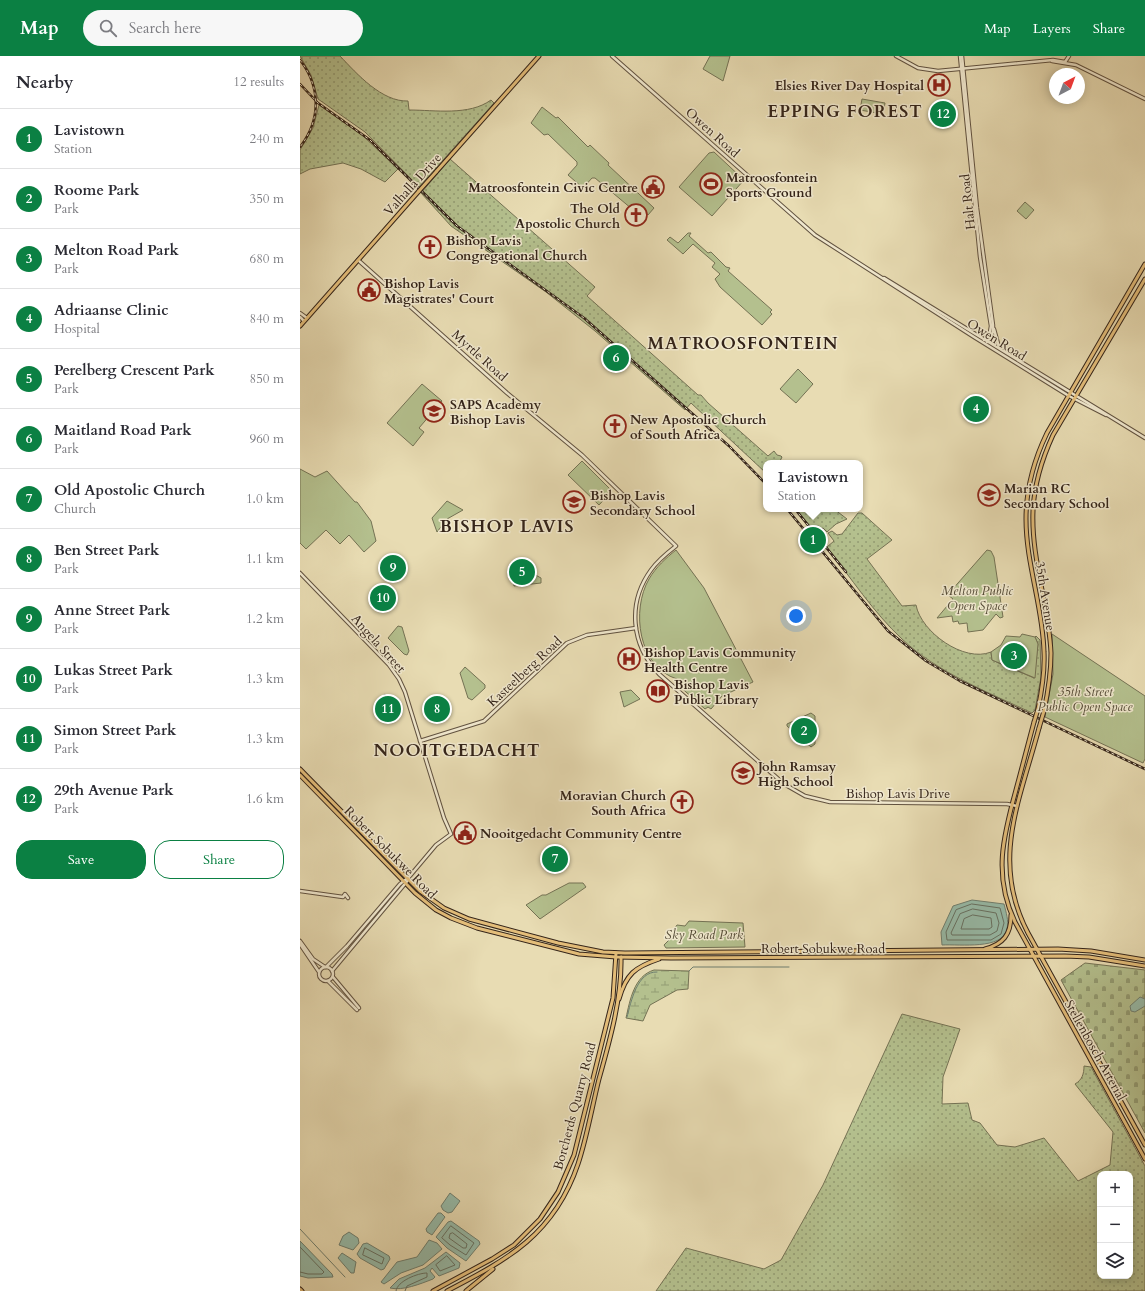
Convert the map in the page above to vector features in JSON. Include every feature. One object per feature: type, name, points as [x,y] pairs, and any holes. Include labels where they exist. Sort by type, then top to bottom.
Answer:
[{"type":"main road","name":"Valhalla Drive","points":[[300,326],[539,56]]},
{"type":"main road","name":"35th Avenue","points":[[1031,950],[1010,911],[1004,889],[1002,863],[1004,831],[1038,709],[1044,678],[1044,652],[1027,539],[1028,496],[1033,469],[1044,440],[1145,264]]},
{"type":"main road","name":"35th Avenue","points":[[1037,950],[1019,915],[1010,884],[1009,847],[1018,806],[1044,711],[1049,682],[1051,653],[1049,630],[1034,544],[1033,507],[1035,490],[1046,450],[1075,397],[1145,279]]},
{"type":"main road","name":"Robert Sobukwe Road","points":[[300,769],[408,878],[435,902],[469,919],[573,946],[616,953],[981,950],[1091,951],[1145,960]]},
{"type":"main road","name":"Robert Sobukwe Road","points":[[300,775],[406,884],[441,913],[467,925],[569,952],[616,958],[1088,957],[1145,966]]},
{"type":"main road","points":[[981,950],[998,945],[1005,939],[1010,927],[1010,911]]},
{"type":"main road","name":"Stellenbosch Arterial","points":[[1031,950],[1145,1159]]},
{"type":"main road","name":"Stellenbosch Arterial","points":[[1037,950],[1145,1145]]},
{"type":"main road","name":"Borcherds Quarry Road","points":[[433,1291],[511,1247],[538,1222],[558,1192],[574,1155],[613,998],[616,953]]},
{"type":"main road","name":"Borcherds Quarry Road","points":[[447,1291],[497,1265],[524,1245],[541,1228],[558,1206],[569,1186],[582,1152],[615,1012],[619,986],[620,953]]},
{"type":"main road","points":[[615,1012],[625,982],[632,972],[642,965],[660,958]]},
{"type":"main road","points":[[466,1291],[497,1265]]},
{"type":"street","name":"Owen Road","points":[[612,56],[802,224],[832,247],[1070,394],[1145,438]]},
{"type":"street","points":[[896,56],[905,62],[923,69],[938,71],[1059,60],[1080,67],[1145,99]]},
{"type":"street","name":"Halt Road","points":[[961,56],[978,208],[994,325],[999,348]]},
{"type":"street","points":[[1066,62],[1069,56]]},
{"type":"street","name":"Halt Road","points":[[963,69],[980,257],[991,326],[985,342]]},
{"type":"street","name":"Myrtle Road","points":[[358,260],[507,393],[582,455],[676,546]]},
{"type":"street","points":[[300,314],[306,320]]},
{"type":"street","points":[[300,317],[306,320]]},
{"type":"street","points":[[985,342],[993,332],[994,325]]},
{"type":"street","name":"Owen Road","points":[[985,342],[999,348],[1070,394]]},
{"type":"street","name":"Bishop Lavis Drive","points":[[676,546],[656,564],[642,584],[636,607],[636,628],[639,642],[645,655],[659,674],[784,784],[800,794],[819,801],[834,803],[1018,806]]},
{"type":"street","name":"Angela Street","points":[[300,573],[397,675],[405,692],[444,818],[451,834],[436,846],[408,878]]},
{"type":"street","name":"Kasteelberg Road","points":[[420,741],[474,725],[490,716],[567,643],[587,635],[636,628]]},
{"type":"street","points":[[319,973],[347,946],[403,881],[408,878]]},
{"type":"street","points":[[300,944],[322,980],[328,981],[358,1009],[337,985],[332,977],[332,971],[397,896],[406,884],[408,878]]},
{"type":"street","points":[[300,891],[343,896]]},
{"type":"street","points":[[300,941],[313,959],[332,971]]},
{"type":"street","points":[[328,981],[332,977]]},
{"type":"green space","points":[[300,56],[340,56],[354,71],[380,92],[398,100],[408,101],[409,110],[452,111],[473,108],[491,100],[494,103],[419,187],[365,132],[318,99],[311,75]]},
{"type":"green space","points":[[710,56],[730,56],[723,81],[703,69]]},
{"type":"green space","points":[[862,99],[885,103],[883,114],[860,110]]},
{"type":"green space","points":[[948,102],[950,125],[939,126],[937,103]]},
{"type":"green space","points":[[319,105],[361,134],[398,169],[385,182],[361,169],[343,163],[310,169],[300,174],[300,150],[313,128]]},
{"type":"green space","points":[[542,107],[556,118],[558,117],[588,147],[590,145],[609,163],[608,165],[654,208],[648,215],[636,204],[632,209],[595,178],[592,178],[583,188],[568,175],[577,165],[577,162],[548,134],[544,135],[531,123]]},
{"type":"green space","name":"Matroosfontein Sports Ground","points":[[714,152],[744,180],[712,216],[679,187],[709,153]]},
{"type":"green space","points":[[450,159],[595,287],[587,296],[698,395],[701,395],[708,403],[768,456],[774,451],[777,455],[782,457],[780,460],[763,460],[763,470],[691,403],[685,410],[595,331],[546,292],[451,226],[421,193]]},
{"type":"green space","points":[[1025,202],[1034,210],[1026,219],[1017,211]]},
{"type":"green space","points":[[688,233],[691,233],[689,236],[708,253],[711,252],[726,267],[730,268],[728,271],[772,310],[770,312],[772,314],[762,325],[720,287],[715,279],[720,274],[712,267],[715,263],[693,244],[683,254],[667,240],[670,237],[678,243]]},
{"type":"green space","points":[[612,351],[625,361],[621,368],[608,357]]},
{"type":"green space","points":[[798,369],[813,384],[796,403],[780,389]]},
{"type":"green space","points":[[422,384],[442,401],[419,428],[424,432],[413,446],[387,423]]},
{"type":"green space","points":[[582,461],[612,491],[599,505],[568,475]]},
{"type":"green space","points":[[300,469],[315,477],[327,471],[355,502],[357,502],[371,521],[376,541],[364,552],[349,535],[340,544],[326,530],[306,549],[300,543]]},
{"type":"green space","points":[[447,501],[463,510],[447,519],[437,532],[432,518]]},
{"type":"green space","points":[[798,512],[838,512],[847,519],[836,524],[827,532],[823,528],[815,532]]},
{"type":"green space","points":[[858,513],[862,513],[892,540],[867,559],[902,606],[916,605],[926,625],[945,643],[969,653],[980,654],[991,652],[992,660],[1034,678],[1038,644],[1035,637],[1036,636],[1040,640],[1041,677],[1035,710],[1032,713],[964,681],[931,662],[902,639],[882,618],[827,547],[834,541],[828,533],[832,531],[837,535],[842,534]]},
{"type":"green space","points":[[676,550],[704,588],[753,682],[722,696],[711,709],[708,707],[705,709],[677,684],[677,679],[664,673],[654,663],[646,650],[642,636],[640,606],[643,592],[649,579],[655,571]]},
{"type":"green space","name":"Melton Public Open Space","points":[[987,550],[991,551],[994,557],[1003,617],[1000,618],[996,614],[983,630],[968,632],[967,623],[959,624],[958,621],[953,622],[952,616],[937,618],[953,599],[948,595]]},
{"type":"green space","points":[[393,555],[399,574],[398,577],[382,561]]},
{"type":"green space","points":[[519,566],[541,578],[541,583],[514,586],[513,577]]},
{"type":"green space","points":[[381,590],[384,590],[391,597],[382,605],[375,599]]},
{"type":"green space","points":[[398,626],[402,627],[409,651],[407,655],[404,654],[388,638]]},
{"type":"green space","points":[[1022,634],[1035,637],[1038,644],[1035,678],[992,660],[991,652],[1001,645],[1006,636],[1020,637]]},
{"type":"green space","name":"35th Street Public Open Space","points":[[1052,634],[1145,696],[1145,759],[1143,763],[1045,717],[1053,674]]},
{"type":"green space","points":[[465,667],[485,685],[485,688],[472,700],[468,698],[460,673]]},
{"type":"green space","points":[[631,690],[640,699],[624,707],[620,692]]},
{"type":"green space","points":[[385,694],[393,716],[378,702],[379,699]]},
{"type":"green space","points":[[443,702],[446,713],[432,717],[429,707]]},
{"type":"green space","points":[[811,713],[815,716],[815,744],[811,747],[787,726],[787,724]]},
{"type":"green space","points":[[569,883],[583,883],[586,887],[540,919],[526,905],[542,895],[546,895]]},
{"type":"green space","name":"Sky Road Park","points":[[689,921],[743,923],[745,947],[666,948],[664,945],[676,933],[673,930],[677,925],[685,926]]},
{"type":"green space","points":[[1085,963],[1145,970],[1145,1133],[1061,980]]},
{"type":"green space","points":[[654,970],[689,971],[688,989],[677,990],[650,1005],[643,1021],[626,1018],[631,996],[637,983],[647,973]]},
{"type":"green space","points":[[902,1014],[960,1029],[943,1077],[942,1104],[968,1103],[972,1120],[980,1123],[997,1145],[1015,1147],[1044,1138],[1078,1181],[1097,1172],[1097,1279],[1133,1279],[1133,1171],[1098,1171],[1110,1165],[1113,1132],[1075,1084],[1079,1081],[1084,1072],[1084,1066],[1091,1067],[1145,1166],[1145,1291],[656,1291],[686,1248],[764,1269],[781,1260],[823,1185]]},
{"type":"water","points":[[972,900],[1004,904],[1008,923],[1004,936],[989,943],[942,945],[941,932],[953,906]]},
{"type":"water","points":[[1140,997],[1145,999],[1145,1006],[1135,1012],[1131,1011],[1130,1006]]},
{"type":"water","points":[[450,1193],[460,1201],[452,1212],[448,1213],[443,1210],[441,1206]]},
{"type":"water","points":[[438,1213],[441,1213],[445,1217],[432,1235],[427,1232],[426,1229]]},
{"type":"water","points":[[451,1221],[479,1241],[480,1244],[466,1261],[447,1248],[436,1237],[448,1222]]},
{"type":"water","points":[[349,1232],[358,1238],[359,1243],[353,1250],[339,1245],[343,1236]]},
{"type":"water","points":[[429,1240],[437,1243],[442,1249],[423,1265],[401,1273],[384,1284],[381,1282],[397,1262],[417,1257]]},
{"type":"water","points":[[300,1241],[332,1274],[333,1277],[308,1278],[300,1276]]},
{"type":"water","points":[[367,1243],[389,1256],[390,1259],[384,1269],[381,1270],[360,1258],[357,1254],[363,1244]]},
{"type":"water","points":[[446,1252],[460,1263],[459,1268],[439,1276],[432,1268],[430,1271],[435,1277],[433,1279],[406,1288],[390,1288],[399,1279],[425,1268]]},
{"type":"water","points":[[342,1253],[356,1262],[354,1273],[351,1273],[338,1258]]},
{"type":"waterway","points":[[689,971],[693,967],[789,967]]},
{"type":"waterway","points":[[627,1017],[636,988],[644,976],[657,972]]},
{"type":"waterway","points":[[300,1229],[345,1277]]},
{"type":"railway","points":[[300,60],[312,81],[316,104],[312,126],[300,147]]},
{"type":"railway","points":[[300,84],[318,103],[370,140],[457,226],[584,318],[729,446],[763,481]]},
{"type":"railway","points":[[789,512],[888,631],[926,661],[960,681],[1145,769]]},
{"type":"railway","points":[[797,512],[846,572]]},
{"type":"place","name":"Elsies River Day Hospital","points":[[939,85]]},
{"type":"place","name":"29th Avenue Park","points":[[943,114]]},
{"type":"place","name":"Matroosfontein Sports Ground","points":[[711,184]]},
{"type":"place","name":"Matroosfontein Civic Centre","points":[[653,187]]},
{"type":"place","name":"The Old Apostolic Church","points":[[636,215]]},
{"type":"place","name":"Bishop Lavis Congregational Church","points":[[430,247]]},
{"type":"place","name":"Bishop Lavis Magistrates' Court","points":[[369,290]]},
{"type":"place","name":"Maitland Road Park","points":[[616,358]]},
{"type":"place","name":"Adriaanse Clinic","points":[[976,409]]},
{"type":"place","name":"SAPS Academy Bishop Lavis","points":[[434,411]]},
{"type":"place","name":"New Apostolic Church of South Africa","points":[[615,426]]},
{"type":"place","name":"Marian RC Secondary School","points":[[989,495]]},
{"type":"place","name":"Bishop Lavis Secondary School","points":[[574,502]]},
{"type":"place","name":"Lavistown","points":[[813,540]]},
{"type":"place","name":"Anne Street Park","points":[[393,568]]},
{"type":"place","name":"Perelberg Crescent Park","points":[[522,572]]},
{"type":"place","name":"Lukas Street Park","points":[[383,598]]},
{"type":"place","name":"Melton Road Park","points":[[1014,656]]},
{"type":"place","name":"Bishop Lavis Community Health Centre","points":[[629,659]]},
{"type":"place","name":"Bishop Lavis Public Library","points":[[658,691]]},
{"type":"place","name":"Simon Street Park","points":[[388,709]]},
{"type":"place","name":"Ben Street Park","points":[[437,709]]},
{"type":"place","name":"Roome Park","points":[[804,731]]},
{"type":"place","name":"John Ramsay High School","points":[[743,773]]},
{"type":"place","name":"Moravian Church South Africa","points":[[682,802]]},
{"type":"place","name":"Nooitgedacht Community Centre","points":[[465,833]]},
{"type":"place","name":"Old Apostolic Church","points":[[555,859]]},
{"type":"district","name":"EPPING FOREST","points":[[845,111]]},
{"type":"district","name":"MATROOSFONTEIN","points":[[743,343]]},
{"type":"district","name":"BISHOP LAVIS","points":[[507,526]]},
{"type":"district","name":"NOOITGEDACHT","points":[[457,750]]}]
